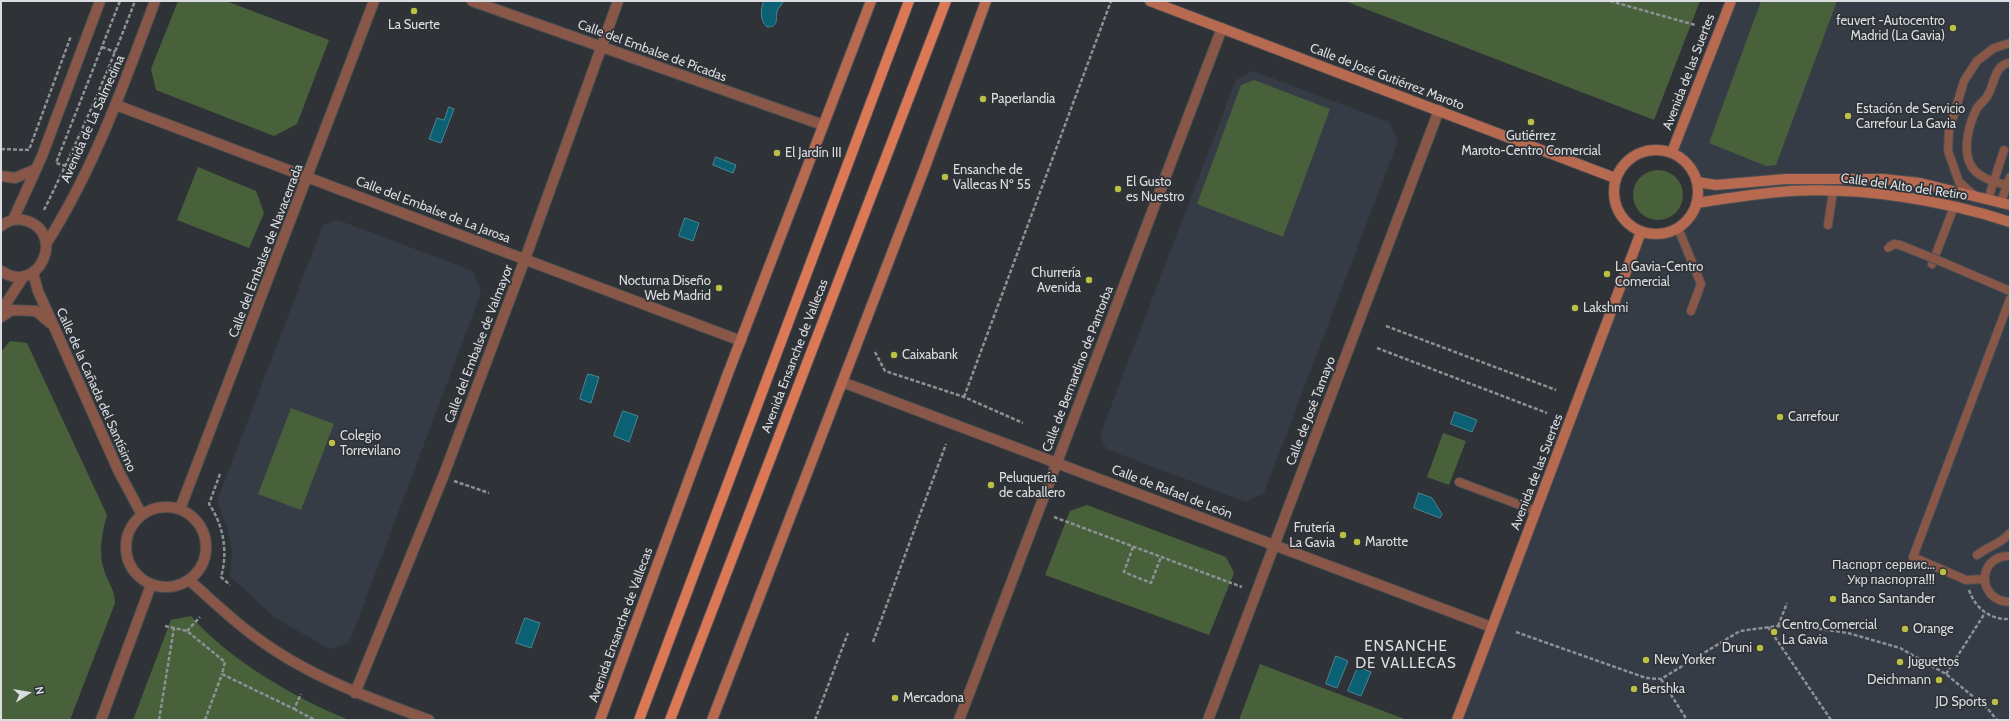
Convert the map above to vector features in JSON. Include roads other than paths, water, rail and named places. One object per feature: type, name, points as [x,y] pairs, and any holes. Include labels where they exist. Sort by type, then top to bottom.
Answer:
[{"type":"main road","name":"Avenida Ensanche de Vallecas","points":[[600,720],[741,341],[871,1]]},
{"type":"main road","name":"Avenida Ensanche de Vallecas","points":[[639,720],[909,1]]},
{"type":"main road","name":"Avenida Ensanche de Vallecas","points":[[670,720],[946,1]]},
{"type":"main road","points":[[712,720],[986,1]]},
{"type":"main road","name":"Calle de José Gutiérrez Maroto","points":[[1150,1],[1615,178]]},
{"type":"main road","name":"Avenida de las Suertes","points":[[1672,152],[1730,1]]},
{"type":"main road","points":[[1655,149],[1672,152],[1688,164],[1698,182],[1697,203],[1687,222],[1678,228],[1666,234],[1654,235],[1641,232],[1627,224],[1617,210],[1613,194],[1615,178],[1624,163],[1638,153],[1655,149]]},
{"type":"main road","name":"Calle del Alto del Retiro","points":[[1698,182],[1716,185],[1786,178],[1884,180],[1920,183],[2006,204]]},
{"type":"main road","name":"Calle del Alto del Retiro","points":[[1697,203],[1791,191],[1833,191],[1903,198],[1976,210],[2010,222]]},
{"type":"main road","name":"Avenida de las Suertes","points":[[1457,720],[1641,232]]},
{"type":"street","points":[[5,221],[42,156],[100,1]]},
{"type":"street","name":"Avenida de La Salmedina","points":[[28,274],[44,260],[46,244],[64,215],[116,105],[155,1]]},
{"type":"street","name":"Calle del Embalse de Navacerrada","points":[[180,509],[374,1]]},
{"type":"street","name":"Calle del Embalse de Picadas","points":[[472,1],[823,126]]},
{"type":"street","name":"Calle del Embalse de Valmayor","points":[[355,693],[443,477],[525,259],[618,1]]},
{"type":"street","name":"Calle de Bernardino de Pantorba","points":[[959,720],[1222,28]]},
{"type":"street","name":"Calle del Embalse de La Jarosa","points":[[116,105],[308,176],[741,341]]},
{"type":"street","name":"Calle de José Tamayo","points":[[1208,720],[1439,110]]},
{"type":"street","points":[[1,176],[15,178],[34,170]]},
{"type":"street","points":[[5,221],[22,220],[38,228],[46,244]]},
{"type":"street","points":[[1,271],[15,277],[28,274]]},
{"type":"street","points":[[1,311],[28,274]]},
{"type":"street","name":"Calle de la Cañada del Santísimo","points":[[28,274],[38,291],[118,472],[142,515]]},
{"type":"street","points":[[1,317],[12,310],[36,311],[53,325]]},
{"type":"street","name":"Calle de Rafael de León","points":[[842,382],[1492,627]]},
{"type":"street","points":[[167,507],[180,509],[191,515],[200,524],[205,536],[207,548],[205,561],[199,572],[190,581],[178,587],[164,588],[151,585],[140,579],[132,570],[127,559],[126,546],[128,534],[133,524],[142,515],[154,509],[167,507]]},
{"type":"street","points":[[190,581],[257,638],[309,670],[355,693],[429,720]]},
{"type":"street","points":[[101,720],[151,585]]},
{"type":"lane","points":[[1974,195],[1959,182],[1948,151],[1949,131],[1964,81],[1977,61],[1994,48],[2010,43]]},
{"type":"lane","points":[[2006,204],[2009,181],[1994,182],[1975,172],[1968,158],[1965,144],[1976,109],[1987,99],[1999,68],[2006,63],[2010,63]]},
{"type":"lane","points":[[1988,199],[2004,150]]},
{"type":"lane","points":[[1828,225],[1833,191]]},
{"type":"lane","points":[[1932,264],[1954,207]]},
{"type":"lane","points":[[1678,228],[1701,284],[1691,310]]},
{"type":"lane","points":[[1888,248],[1894,244],[1900,245],[2010,291]]},
{"type":"lane","points":[[1985,579],[1966,580],[1912,557],[2010,299]]},
{"type":"lane","points":[[1459,482],[1536,510]]},
{"type":"lane","points":[[1977,556],[1989,546],[2003,542],[2010,532]]},
{"type":"lane","points":[[2010,556],[1999,557],[1993,561],[1989,566],[1985,579],[1986,586],[1995,598],[2010,602]]},
{"type":"water","points":[[764,1],[784,1],[778,9],[776,23],[771,27],[767,27],[763,22],[761,11]]},
{"type":"water","points":[[449,107],[454,109],[441,143],[429,139],[437,118],[444,120]]},
{"type":"water","points":[[716,157],[736,165],[733,173],[713,165]]},
{"type":"water","points":[[685,218],[699,223],[693,241],[679,236]]},
{"type":"water","points":[[588,374],[599,377],[591,403],[580,399]]},
{"type":"water","points":[[623,411],[638,416],[629,442],[614,436]]},
{"type":"water","points":[[1455,412],[1477,420],[1472,432],[1451,424]]},
{"type":"water","points":[[1419,493],[1432,498],[1442,514],[1440,518],[1414,508]]},
{"type":"water","points":[[525,618],[540,623],[531,648],[516,643]]},
{"type":"water","points":[[1336,656],[1348,661],[1337,688],[1326,684]]},
{"type":"water","points":[[1358,667],[1371,672],[1361,696],[1348,691]]},
{"type":"place","name":"La Suerte","points":[[414,11]]},
{"type":"place","name":"feuvert -Autocentro Madrid (La Gavia)","points":[[1953,28]]},
{"type":"place","name":"Paperlandia","points":[[983,99]]},
{"type":"place","name":"Estación de Servicio Carrefour La Gavia","points":[[1848,116]]},
{"type":"place","name":"Gutiérrez Maroto-Centro Comercial","points":[[1531,122]]},
{"type":"place","name":"El Jardín III","points":[[777,153]]},
{"type":"place","name":"Ensanche de Vallecas Nº 55","points":[[945,177]]},
{"type":"place","name":"El Gusto es Nuestro","points":[[1118,189]]},
{"type":"place","name":"La Gavia-Centro Comercial","points":[[1607,274]]},
{"type":"place","name":"Churrería Avenida","points":[[1089,280]]},
{"type":"place","name":"Nocturna Diseño Web Madrid","points":[[719,288]]},
{"type":"place","name":"Lakshmi","points":[[1575,308]]},
{"type":"place","name":"Caixabank","points":[[894,355]]},
{"type":"place","name":"Carrefour","points":[[1780,417]]},
{"type":"place","name":"Colegio Torrevilano","points":[[332,443]]},
{"type":"place","name":"Peluquería de caballero","points":[[991,485]]},
{"type":"place","name":"Frutería La Gavia","points":[[1343,535]]},
{"type":"place","name":"Marotte","points":[[1357,542]]},
{"type":"place","name":"Паспорт сервис... Укр паспорта!!!","points":[[1943,572]]},
{"type":"place","name":"Banco Santander","points":[[1833,599]]},
{"type":"place","name":"Orange","points":[[1905,629]]},
{"type":"place","name":"Centro Comercial La Gavia","points":[[1774,632]]},
{"type":"place","name":"Druni","points":[[1760,648]]},
{"type":"place","name":"New Yorker","points":[[1646,660]]},
{"type":"place","name":"Juguettos","points":[[1900,662]]},
{"type":"place","name":"Deichmann","points":[[1939,680]]},
{"type":"place","name":"Bershka","points":[[1634,689]]},
{"type":"place","name":"Mercadona","points":[[895,698]]},
{"type":"place","name":"JD Sports","points":[[1995,702]]},
{"type":"district","name":"ENSANCHE DE VALLECAS","points":[[1406,656]]}]
